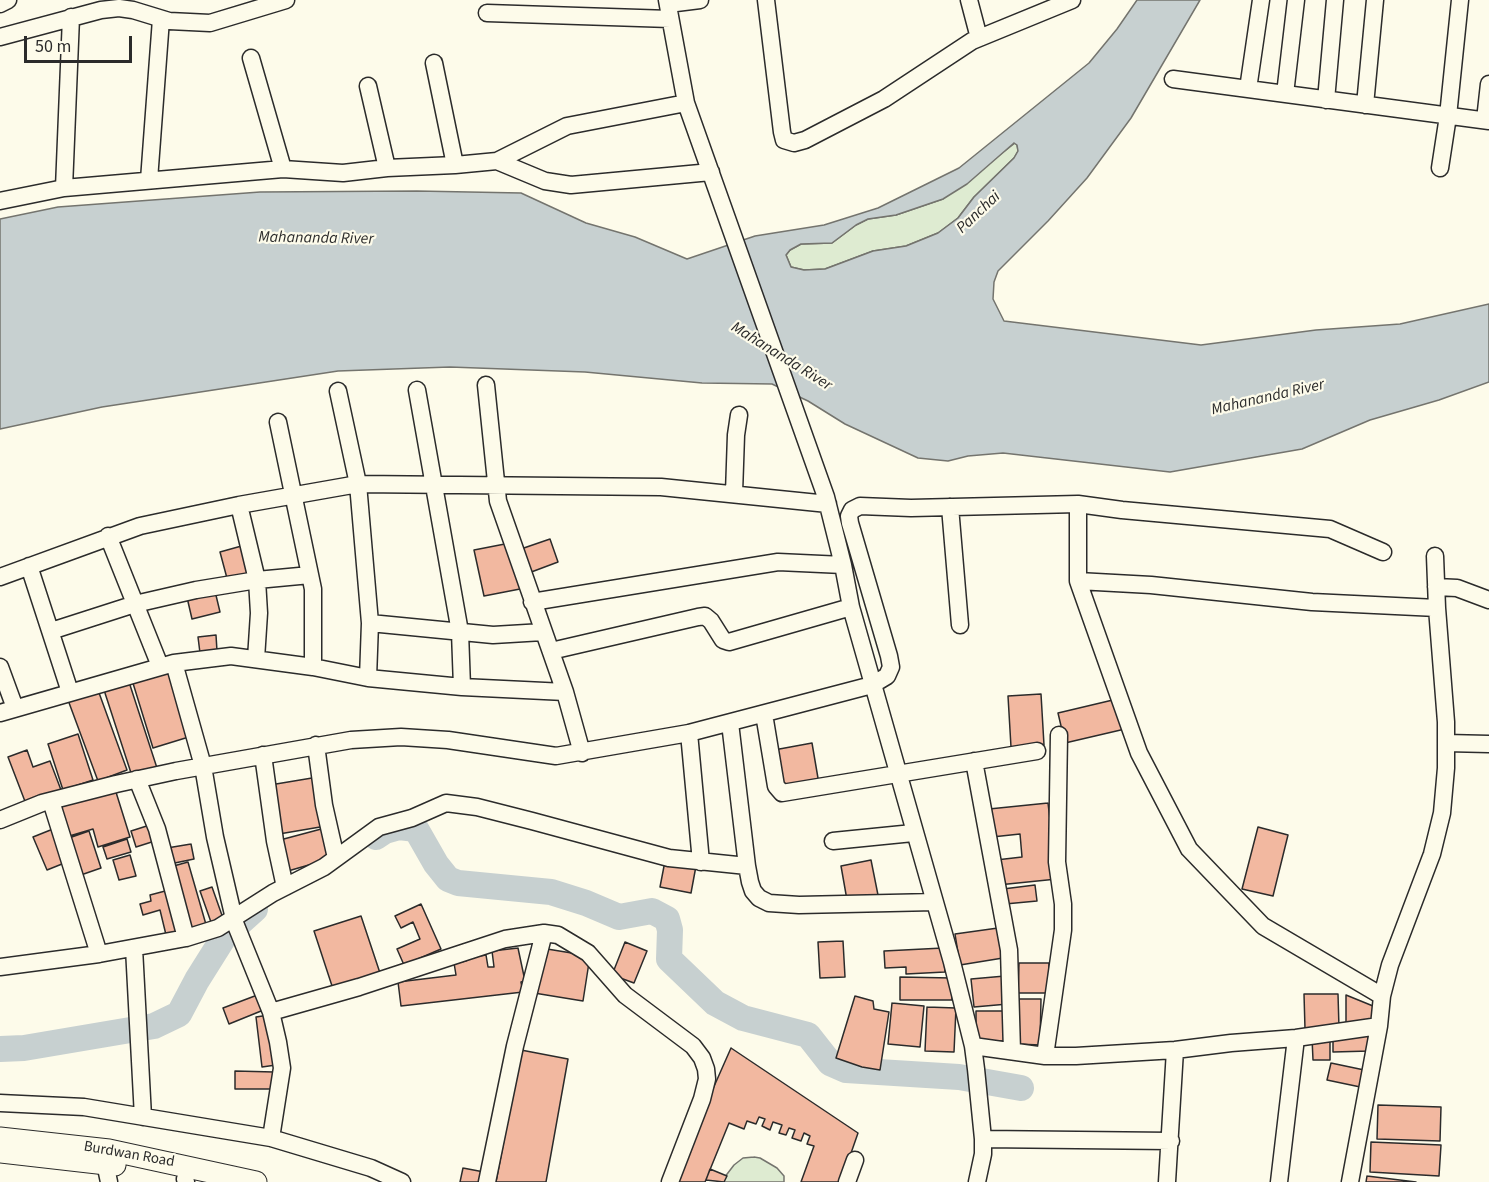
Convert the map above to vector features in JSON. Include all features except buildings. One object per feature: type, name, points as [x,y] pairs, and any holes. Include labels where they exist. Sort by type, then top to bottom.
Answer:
[{"type":"main road","name":"Burdwan Road","points":[[0,1138],[109,1149],[256,1182]]},
{"type":"main road","name":"Burdwan Road","points":[[0,1152],[107,1173],[189,1181]]},
{"type":"street","points":[[0,4],[8,0]]},
{"type":"street","points":[[228,0],[228,18]]},
{"type":"street","points":[[0,37],[94,11],[118,8],[169,21],[195,24],[210,23],[286,0]]},
{"type":"street","points":[[487,13],[669,8],[700,0]]},
{"type":"street","points":[[766,0],[782,132],[784,140],[789,142],[805,140],[884,99],[979,38],[1046,5],[1072,0]]},
{"type":"street","points":[[969,0],[979,38]]},
{"type":"street","points":[[1248,89],[1261,0]]},
{"type":"street","points":[[1286,94],[1296,0]]},
{"type":"street","points":[[1326,100],[1335,0]]},
{"type":"street","points":[[1365,105],[1375,0]]},
{"type":"street","points":[[1440,168],[1460,0]]},
{"type":"street","points":[[669,8],[686,103],[826,498],[851,607],[913,833],[935,902],[973,1046],[983,1139],[977,1182]]},
{"type":"street","points":[[64,188],[71,17]]},
{"type":"street","points":[[149,180],[161,19]]},
{"type":"street","points":[[251,58],[283,169]]},
{"type":"street","points":[[434,63],[455,165]]},
{"type":"street","points":[[1173,80],[1487,121],[1489,84]]},
{"type":"street","points":[[368,86],[387,168]]},
{"type":"street","points":[[0,201],[64,188],[149,180],[283,169],[343,173],[497,160],[567,126],[686,103]]},
{"type":"street","points":[[497,160],[544,181],[571,185],[711,172]]},
{"type":"street","points":[[486,385],[498,501],[565,692],[582,753]]},
{"type":"street","points":[[417,390],[460,633],[462,687]]},
{"type":"street","points":[[338,391],[358,484],[370,623],[368,678]]},
{"type":"street","points":[[734,494],[739,415]]},
{"type":"street","points":[[278,423],[313,589],[313,667]]},
{"type":"street","points":[[0,577],[140,526],[294,494],[358,484],[661,487],[734,494],[826,498]]},
{"type":"street","points":[[1078,504],[1078,581],[1139,753],[1189,849],[1263,926],[1382,996]]},
{"type":"street","points":[[0,820],[51,801],[137,779],[351,740],[401,737],[448,740],[556,756],[689,733],[872,685],[887,676],[891,667],[850,523],[849,516],[852,510],[860,506],[950,507],[1078,504],[1133,512],[1330,529],[1383,552]]},
{"type":"street","points":[[239,505],[257,580],[259,613],[256,659]]},
{"type":"street","points":[[950,507],[960,626]]},
{"type":"street","points":[[108,536],[135,604],[167,665],[203,766],[215,837],[236,924],[271,1012],[282,1068],[271,1138]]},
{"type":"street","points":[[1350,1182],[1379,1026],[1382,996],[1390,964],[1432,854],[1442,813],[1446,743],[1435,555]]},
{"type":"street","points":[[532,602],[778,562],[843,565]]},
{"type":"street","points":[[29,566],[70,692]]},
{"type":"street","points":[[51,632],[135,604],[220,585],[310,575]]},
{"type":"street","points":[[1078,581],[1151,585],[1312,602],[1437,608]]},
{"type":"street","points":[[1436,587],[1457,588],[1489,600]]},
{"type":"street","points":[[551,651],[705,616],[723,640],[729,642],[851,607]]},
{"type":"street","points":[[370,623],[493,635],[543,632]]},
{"type":"street","points":[[0,667],[8,710],[167,665],[231,656],[313,667],[368,678],[462,687],[565,692]]},
{"type":"street","points":[[764,714],[776,786],[782,794],[1037,751]]},
{"type":"street","points":[[730,723],[747,866],[753,891],[759,898],[769,903],[799,905],[935,902]]},
{"type":"street","points":[[689,733],[701,862]]},
{"type":"street","points":[[1045,1056],[1063,930],[1063,904],[1057,862],[1059,735]]},
{"type":"street","points":[[1446,743],[1489,744]]},
{"type":"street","points":[[316,746],[324,805],[336,858]]},
{"type":"street","points":[[262,755],[275,841],[285,887]]},
{"type":"street","points":[[974,761],[1009,950],[1012,1051]]},
{"type":"street","points":[[137,779],[158,829],[186,938]]},
{"type":"street","points":[[51,801],[99,954]]},
{"type":"street","points":[[0,967],[134,948],[186,938],[236,924],[285,887],[324,867],[379,827],[412,818],[446,803],[477,807],[669,858],[747,866]]},
{"type":"street","points":[[833,841],[913,833]]},
{"type":"street","points":[[271,1012],[358,987],[504,939],[544,933],[558,936],[588,953],[625,995],[693,1046],[702,1058],[707,1079],[702,1099],[670,1182]]},
{"type":"street","points":[[488,1182],[515,1046],[544,933]]},
{"type":"street","points":[[134,948],[143,1117]]},
{"type":"street","points":[[973,1046],[1045,1056],[1175,1050],[1296,1038],[1379,1026]]},
{"type":"street","points":[[1279,1182],[1296,1038]]},
{"type":"street","points":[[1167,1182],[1175,1050]]},
{"type":"street","points":[[0,1103],[84,1107],[271,1138],[371,1168],[402,1182]]},
{"type":"street","points":[[983,1139],[1171,1141]]},
{"type":"street","points":[[848,1182],[855,1160]]},
{"type":"green space","points":[[1015,143],[1018,151],[1014,158],[974,197],[958,218],[938,233],[906,246],[873,251],[825,269],[804,270],[791,267],[786,255],[790,250],[801,244],[832,243],[868,219],[896,215],[943,199]]},
{"type":"green space","points":[[754,1157],[777,1168],[784,1176],[784,1182],[721,1182],[734,1165],[743,1158]]},
{"type":"water","points":[[1137,0],[1200,0],[1131,118],[1087,178],[998,271],[994,282],[993,299],[1004,321],[1201,345],[1316,330],[1400,324],[1489,304],[1489,382],[1439,400],[1370,420],[1302,449],[1170,472],[1003,453],[968,456],[948,461],[918,458],[845,424],[808,401],[772,384],[702,383],[585,372],[450,367],[338,371],[102,407],[0,429],[0,219],[58,207],[260,192],[521,193],[586,223],[635,237],[687,259],[755,236],[824,225],[878,208],[959,168],[1089,63]],"holes":[[[1014,143],[1018,151],[1014,158],[974,197],[958,218],[938,233],[906,246],[873,251],[825,269],[804,270],[791,267],[786,255],[801,244],[832,243],[868,219],[896,215],[943,199],[967,184]]]},
{"type":"waterway","points":[[376,837],[385,831],[399,827],[416,829],[436,864],[448,879],[458,883],[551,892],[619,917],[652,911],[667,919],[670,930],[669,959],[715,1003],[743,1018],[808,1035],[830,1063],[846,1070],[959,1077],[1021,1088]]},
{"type":"waterway","points":[[0,1049],[24,1048],[154,1026],[179,1014],[224,937],[255,909]]},
{"type":"water label","name":"Panchai","points":[[979,213]]},
{"type":"water label","name":"Mahananda River","points":[[316,239]]},
{"type":"water label","name":"Mahananda River","points":[[781,357]]},
{"type":"water label","name":"Mahananda River","points":[[1268,398]]}]
